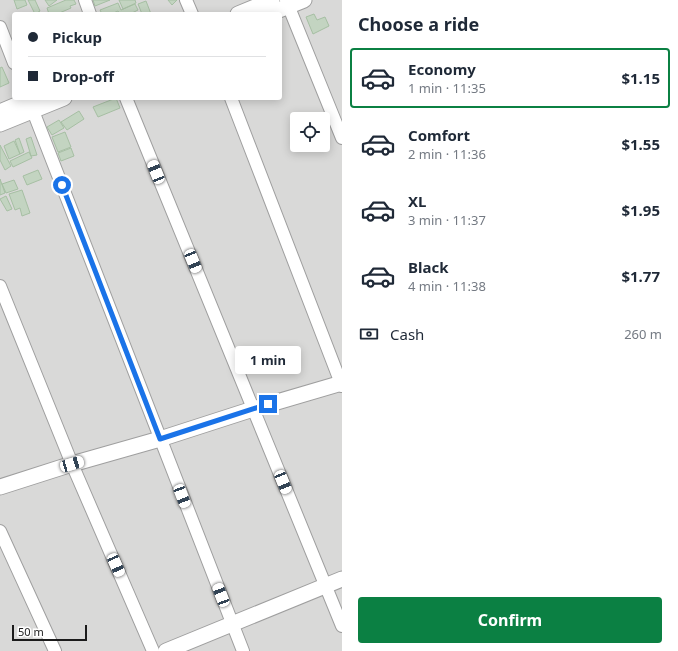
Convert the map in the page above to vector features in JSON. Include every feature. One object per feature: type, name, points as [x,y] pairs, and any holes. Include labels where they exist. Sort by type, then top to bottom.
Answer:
[{"type":"street","points":[[85,0],[89,12]]},
{"type":"street","points":[[186,0],[191,12]]},
{"type":"street","points":[[243,12],[272,0]]},
{"type":"street","points":[[273,12],[287,3],[304,0]]},
{"type":"street","points":[[287,3],[342,138]]},
{"type":"street","points":[[0,27],[12,58]]},
{"type":"street","points":[[0,112],[30,102],[47,100]]},
{"type":"street","points":[[127,100],[342,626]]},
{"type":"street","points":[[0,487],[72,464],[160,439],[253,409],[342,384],[232,100]]},
{"type":"street","points":[[0,124],[30,102]]},
{"type":"street","points":[[30,102],[243,651]]},
{"type":"street","points":[[0,286],[72,464],[153,651]]},
{"type":"street","points":[[0,531],[55,651]]},
{"type":"street","points":[[166,651],[342,579]]},
{"type":"shaded area","points":[[0,0],[342,0],[342,651],[0,651]]},
{"type":"building","points":[[14,0],[25,0],[27,5],[17,9]]},
{"type":"building","points":[[28,0],[35,0],[40,11],[34,12]]},
{"type":"building","points":[[45,0],[57,0],[49,6]]},
{"type":"building","points":[[66,0],[74,0],[76,4],[62,12],[48,12],[47,8]]},
{"type":"building","points":[[93,0],[110,0],[95,6]]},
{"type":"building","points":[[119,0],[135,0],[136,3],[123,9]]},
{"type":"building","points":[[168,0],[177,0],[172,5]]},
{"type":"building","points":[[146,1],[150,12],[141,12],[138,4]]},
{"type":"building","points":[[118,3],[121,10],[135,4],[138,10],[134,12],[101,12],[100,10]]},
{"type":"building","points":[[314,14],[317,20],[325,17],[329,26],[313,34],[306,17]]},
{"type":"building","points":[[2,67],[9,83],[0,87],[0,68]]},
{"type":"building","points":[[111,100],[117,100],[120,108],[98,117],[93,107]]},
{"type":"building","points":[[79,111],[84,119],[67,130],[61,122]]},
{"type":"building","points":[[59,120],[64,128],[52,135],[47,127]]},
{"type":"building","points":[[65,132],[71,147],[58,152],[52,137]]},
{"type":"building","points":[[31,137],[37,155],[31,156],[26,139]]},
{"type":"building","points":[[19,138],[24,152],[20,154],[15,140]]},
{"type":"building","points":[[14,141],[20,154],[9,159],[4,146]]},
{"type":"building","points":[[0,145],[11,166],[5,170],[0,160]]},
{"type":"building","points":[[71,148],[74,156],[61,161],[58,153]]},
{"type":"building","points":[[29,152],[32,158],[13,167],[10,161]]},
{"type":"building","points":[[38,170],[42,179],[27,185],[23,176]]},
{"type":"building","points":[[0,179],[5,193],[0,195]]},
{"type":"building","points":[[14,180],[18,189],[6,193],[2,184]]},
{"type":"building","points":[[22,190],[30,213],[22,216],[20,208],[15,210],[9,194]]},
{"type":"building","points":[[6,196],[12,209],[7,211],[0,199]]},
{"type":"route","points":[[62,185],[160,439],[268,404]]}]
